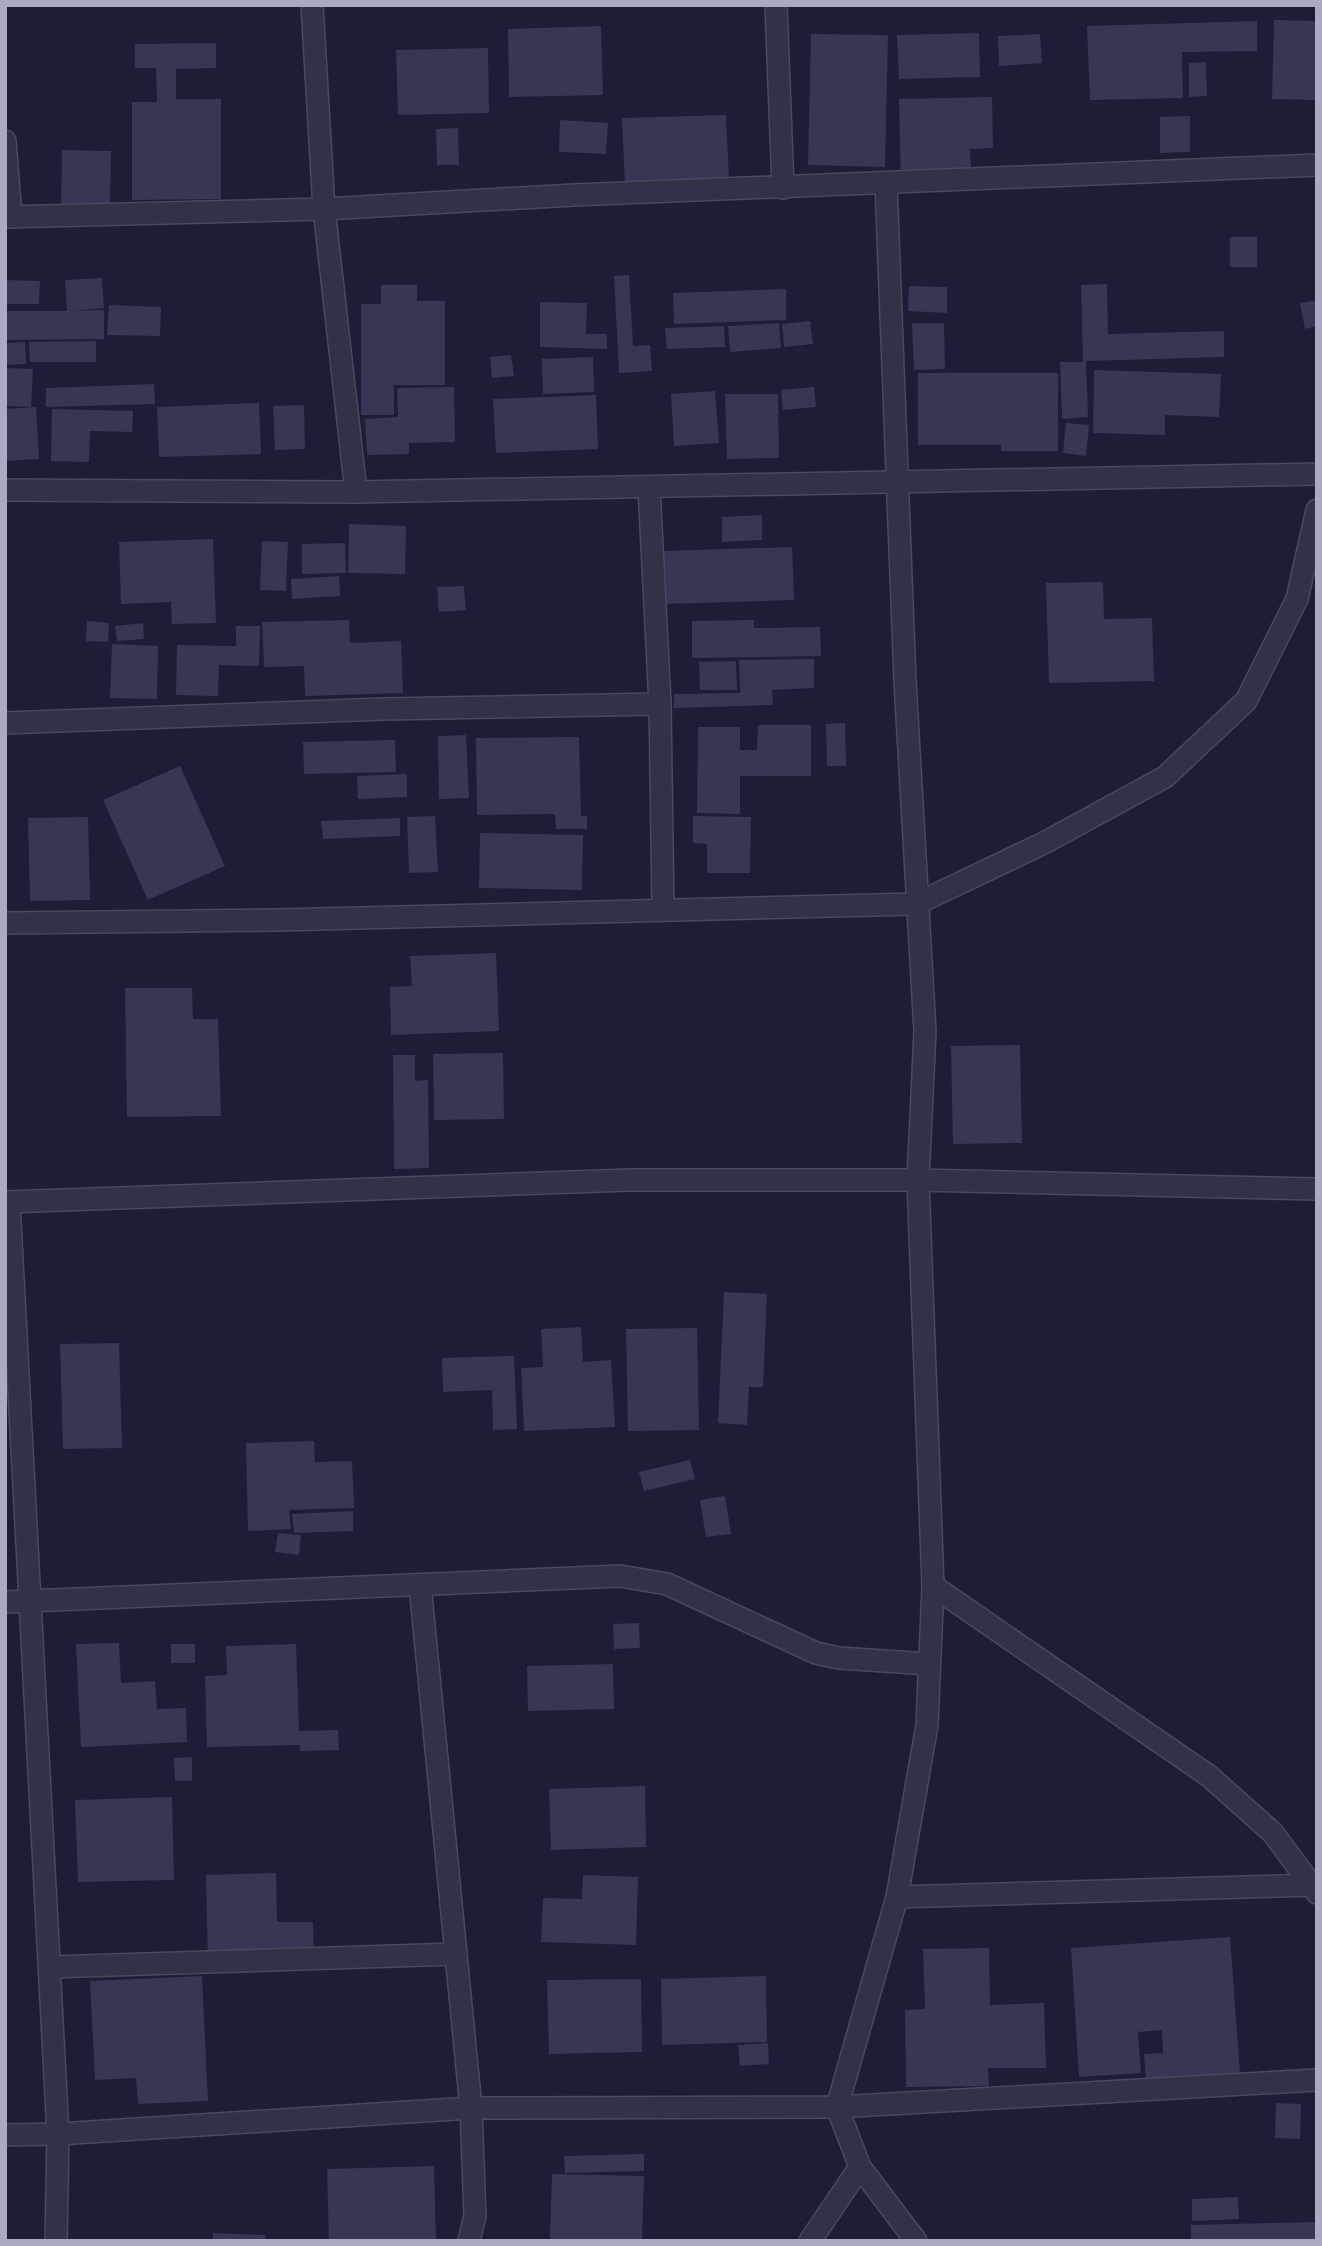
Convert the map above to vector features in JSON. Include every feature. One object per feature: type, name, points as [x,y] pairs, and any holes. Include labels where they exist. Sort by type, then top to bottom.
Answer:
[{"type":"street","points":[[312,5],[324,209],[356,492]]},
{"type":"street","points":[[776,5],[783,188]]},
{"type":"street","points":[[5,141],[8,217],[324,209],[574,195],[1317,165]]},
{"type":"street","points":[[886,184],[896,482],[916,904],[925,1031],[918,1180],[933,1586],[927,1726],[897,1898],[838,2107],[860,2167],[916,2241]]},
{"type":"street","points":[[5,490],[356,492],[1317,474]]},
{"type":"street","points":[[649,487],[660,704],[663,910]]},
{"type":"street","points":[[5,923],[278,920],[916,904],[1044,843],[1165,777],[1245,701],[1297,599],[1317,510]]},
{"type":"street","points":[[5,723],[384,709],[660,704]]},
{"type":"street","points":[[56,2241],[58,2134],[33,1600],[7,1202],[629,1180],[918,1180],[1317,1189]]},
{"type":"street","points":[[5,1601],[620,1576],[644,1579],[696,1595],[816,1653],[839,1658],[929,1664]]},
{"type":"street","points":[[421,1585],[471,2108],[475,2216],[470,2241]]},
{"type":"street","points":[[933,1586],[1209,1776],[1273,1833],[1315,1888]]},
{"type":"street","points":[[897,1898],[1315,1888]]},
{"type":"street","points":[[50,1967],[456,1954]]},
{"type":"street","points":[[5,2135],[471,2108],[838,2107],[1317,2080]]},
{"type":"street","points":[[810,2241],[860,2167]]},
{"type":"building","points":[[1274,20],[1317,21],[1317,100],[1272,99]]},
{"type":"building","points":[[1257,21],[1257,51],[1182,52],[1183,98],[1090,100],[1087,26]]},
{"type":"building","points":[[601,26],[603,95],[509,97],[508,29]]},
{"type":"building","points":[[979,33],[980,77],[899,79],[897,35]]},
{"type":"building","points":[[811,34],[888,35],[885,167],[808,165]]},
{"type":"building","points":[[1040,34],[1042,63],[999,66],[998,36]]},
{"type":"building","points":[[216,43],[216,68],[176,69],[176,99],[221,99],[221,199],[132,200],[132,102],[157,102],[156,68],[135,68],[135,44]]},
{"type":"building","points":[[488,48],[489,113],[398,115],[396,50]]},
{"type":"building","points":[[1206,62],[1207,96],[1189,97],[1189,63]]},
{"type":"building","points":[[992,97],[993,148],[970,149],[972,186],[901,188],[899,99]]},
{"type":"building","points":[[726,115],[729,180],[625,184],[622,118]]},
{"type":"building","points":[[1190,116],[1190,152],[1160,153],[1160,117]]},
{"type":"building","points":[[560,120],[608,123],[606,154],[559,152]]},
{"type":"building","points":[[458,128],[459,165],[437,165],[436,129]]},
{"type":"building","points":[[62,150],[111,151],[110,208],[61,207]]},
{"type":"building","points":[[1230,237],[1257,237],[1257,267],[1230,267]]},
{"type":"building","points":[[629,275],[633,346],[650,345],[652,371],[619,373],[614,276]]},
{"type":"building","points":[[102,278],[104,308],[71,311],[104,310],[104,339],[5,340],[5,311],[67,311],[65,280]]},
{"type":"building","points":[[5,280],[40,281],[39,304],[5,304]]},
{"type":"building","points":[[1107,284],[1108,334],[1224,331],[1224,357],[1086,361],[1088,417],[1062,419],[1060,362],[1083,362],[1081,285]]},
{"type":"building","points":[[381,285],[417,285],[417,301],[445,301],[445,385],[394,385],[394,415],[361,415],[361,304],[381,304]]},
{"type":"building","points":[[909,286],[947,287],[947,313],[908,311]]},
{"type":"building","points":[[786,289],[786,320],[674,324],[673,293]]},
{"type":"building","points":[[1317,300],[1317,326],[1305,329],[1300,303]]},
{"type":"building","points":[[540,302],[587,303],[586,334],[607,334],[607,349],[540,347]]},
{"type":"building","points":[[109,305],[161,307],[160,336],[107,335]]},
{"type":"building","points":[[810,321],[813,344],[784,347],[782,324]]},
{"type":"building","points":[[779,323],[781,348],[730,352],[728,326]]},
{"type":"building","points":[[912,323],[944,323],[945,369],[914,370]]},
{"type":"building","points":[[724,326],[725,347],[667,349],[665,328]]},
{"type":"building","points":[[96,341],[96,362],[30,362],[29,342]]},
{"type":"building","points":[[25,342],[26,364],[5,365],[5,343]]},
{"type":"building","points":[[511,355],[514,376],[492,378],[490,357]]},
{"type":"building","points":[[593,357],[594,392],[543,394],[542,359]]},
{"type":"building","points":[[5,368],[33,369],[31,407],[5,406]]},
{"type":"building","points":[[1094,370],[1221,374],[1219,417],[1165,415],[1165,435],[1093,433]]},
{"type":"building","points":[[918,373],[1058,373],[1058,451],[1001,451],[1001,445],[918,445]]},
{"type":"building","points":[[154,384],[155,404],[46,407],[46,388]]},
{"type":"building","points":[[454,387],[455,442],[409,443],[409,454],[367,455],[365,419],[398,417],[397,388]]},
{"type":"building","points":[[814,387],[816,407],[783,410],[781,390]]},
{"type":"building","points":[[715,391],[719,443],[674,446],[671,394]]},
{"type":"building","points":[[725,394],[778,394],[779,458],[727,459]]},
{"type":"building","points":[[596,395],[598,449],[496,453],[493,399]]},
{"type":"building","points":[[259,403],[261,454],[159,457],[157,407]]},
{"type":"building","points":[[304,405],[305,449],[275,450],[273,406]]},
{"type":"building","points":[[36,407],[39,459],[5,461],[5,409]]},
{"type":"building","points":[[52,409],[133,411],[132,432],[90,431],[89,462],[51,461]]},
{"type":"building","points":[[1066,423],[1089,425],[1086,456],[1063,453]]},
{"type":"building","points":[[762,515],[762,540],[722,542],[722,517]]},
{"type":"building","points":[[349,524],[406,526],[405,574],[348,573]]},
{"type":"building","points":[[213,539],[216,623],[172,624],[171,602],[121,604],[119,542]]},
{"type":"building","points":[[262,541],[288,542],[286,591],[260,590]]},
{"type":"building","points":[[345,543],[346,573],[302,574],[302,544]]},
{"type":"building","points":[[792,547],[794,600],[664,604],[663,551]]},
{"type":"building","points":[[339,576],[340,596],[292,599],[291,579]]},
{"type":"building","points":[[1103,582],[1104,619],[1152,618],[1154,681],[1049,683],[1046,583]]},
{"type":"building","points":[[464,586],[466,610],[439,612],[437,587]]},
{"type":"building","points":[[349,620],[350,643],[401,641],[403,693],[305,696],[304,666],[264,667],[262,622]]},
{"type":"building","points":[[754,620],[754,628],[820,627],[821,656],[692,658],[692,621]]},
{"type":"building","points":[[87,621],[109,623],[108,642],[86,641]]},
{"type":"building","points":[[143,623],[144,639],[117,641],[115,626]]},
{"type":"building","points":[[236,626],[260,626],[259,666],[219,665],[218,696],[176,695],[177,645],[236,646]]},
{"type":"building","points":[[112,644],[158,646],[157,699],[110,698]]},
{"type":"building","points":[[814,659],[814,688],[772,690],[773,705],[674,708],[674,694],[740,693],[739,660]]},
{"type":"building","points":[[736,661],[737,690],[700,690],[699,662]]},
{"type":"building","points":[[845,723],[846,766],[827,766],[826,724]]},
{"type":"building","points":[[758,725],[811,725],[811,776],[740,776],[740,814],[697,813],[698,727],[740,727],[740,750],[757,750]]},
{"type":"building","points":[[466,735],[469,798],[439,799],[438,736]]},
{"type":"building","points":[[579,737],[581,816],[587,816],[587,829],[556,829],[555,814],[477,815],[476,738]]},
{"type":"building","points":[[395,740],[396,772],[304,774],[303,742]]},
{"type":"building","points":[[180,766],[225,866],[148,900],[103,800]]},
{"type":"building","points":[[407,774],[407,797],[358,799],[357,776]]},
{"type":"building","points":[[435,816],[438,872],[409,873],[407,817]]},
{"type":"building","points":[[693,816],[751,817],[750,873],[707,873],[707,844],[693,843]]},
{"type":"building","points":[[88,817],[90,900],[30,901],[28,818]]},
{"type":"building","points":[[400,818],[400,836],[323,839],[321,821]]},
{"type":"building","points":[[480,833],[583,835],[582,890],[479,888]]},
{"type":"building","points":[[496,953],[499,1031],[391,1035],[390,987],[412,986],[410,956]]},
{"type":"building","points":[[125,988],[192,988],[193,1019],[218,1019],[221,1116],[127,1117]]},
{"type":"building","points":[[1020,1045],[1022,1143],[953,1144],[951,1046]]},
{"type":"building","points":[[503,1053],[504,1119],[434,1120],[433,1054]]},
{"type":"building","points":[[393,1055],[415,1055],[415,1081],[428,1080],[429,1168],[394,1169]]},
{"type":"building","points":[[724,1292],[767,1294],[763,1387],[749,1387],[747,1425],[718,1423]]},
{"type":"building","points":[[581,1327],[583,1362],[611,1360],[615,1427],[524,1431],[521,1368],[543,1367],[541,1329]]},
{"type":"building","points":[[697,1328],[699,1430],[628,1431],[626,1329]]},
{"type":"building","points":[[119,1343],[122,1448],[63,1449],[60,1344]]},
{"type":"building","points":[[514,1356],[517,1429],[493,1430],[492,1390],[443,1392],[442,1358]]},
{"type":"building","points":[[314,1441],[315,1462],[352,1461],[354,1508],[289,1510],[291,1529],[248,1531],[246,1443]]},
{"type":"building","points":[[690,1460],[695,1479],[644,1491],[639,1472]]},
{"type":"building","points":[[725,1496],[731,1534],[706,1537],[700,1500]]},
{"type":"building","points":[[353,1511],[353,1531],[294,1533],[292,1514]]},
{"type":"building","points":[[278,1533],[301,1535],[299,1555],[275,1552]]},
{"type":"building","points":[[639,1623],[640,1648],[614,1649],[613,1624]]},
{"type":"building","points":[[119,1643],[121,1683],[155,1681],[157,1709],[186,1708],[187,1742],[81,1747],[76,1644]]},
{"type":"building","points":[[171,1644],[195,1644],[195,1663],[171,1663]]},
{"type":"building","points":[[296,1644],[299,1731],[338,1730],[339,1750],[300,1751],[300,1745],[207,1747],[205,1676],[227,1675],[226,1646]]},
{"type":"building","points":[[613,1664],[614,1709],[528,1711],[527,1666]]},
{"type":"building","points":[[192,1757],[192,1781],[175,1781],[174,1758]]},
{"type":"building","points":[[645,1786],[646,1847],[551,1850],[549,1789]]},
{"type":"building","points":[[172,1797],[174,1880],[78,1882],[75,1800]]},
{"type":"building","points":[[276,1873],[277,1922],[313,1922],[314,1961],[208,1964],[206,1875]]},
{"type":"building","points":[[583,1875],[638,1877],[636,1945],[541,1942],[543,1898],[582,1899]]},
{"type":"building","points":[[1230,1937],[1240,2073],[1146,2079],[1144,2054],[1163,2053],[1162,2030],[1138,2032],[1141,2073],[1079,2077],[1071,1948]]},
{"type":"building","points":[[989,1948],[990,2005],[1044,2003],[1046,2068],[988,2068],[989,2086],[906,2087],[905,2010],[925,2009],[923,1949]]},
{"type":"building","points":[[202,1976],[208,2101],[138,2104],[136,2078],[95,2080],[90,1981]]},
{"type":"building","points":[[766,1976],[767,2042],[662,2045],[661,1979]]},
{"type":"building","points":[[641,1979],[642,2052],[549,2054],[547,1980]]},
{"type":"building","points":[[768,2043],[769,2064],[740,2066],[738,2045]]},
{"type":"building","points":[[1276,2103],[1301,2104],[1300,2139],[1275,2138]]},
{"type":"building","points":[[644,2154],[644,2171],[565,2173],[564,2156]]},
{"type":"building","points":[[434,2166],[436,2241],[329,2241],[327,2169]]},
{"type":"building","points":[[552,2174],[644,2176],[642,2241],[550,2240]]},
{"type":"building","points":[[1238,2197],[1239,2219],[1192,2221],[1192,2199]]},
{"type":"building","points":[[1317,2222],[1317,2241],[1191,2241],[1191,2225]]},
{"type":"building","points":[[213,2233],[265,2235],[265,2241],[213,2241]]}]
